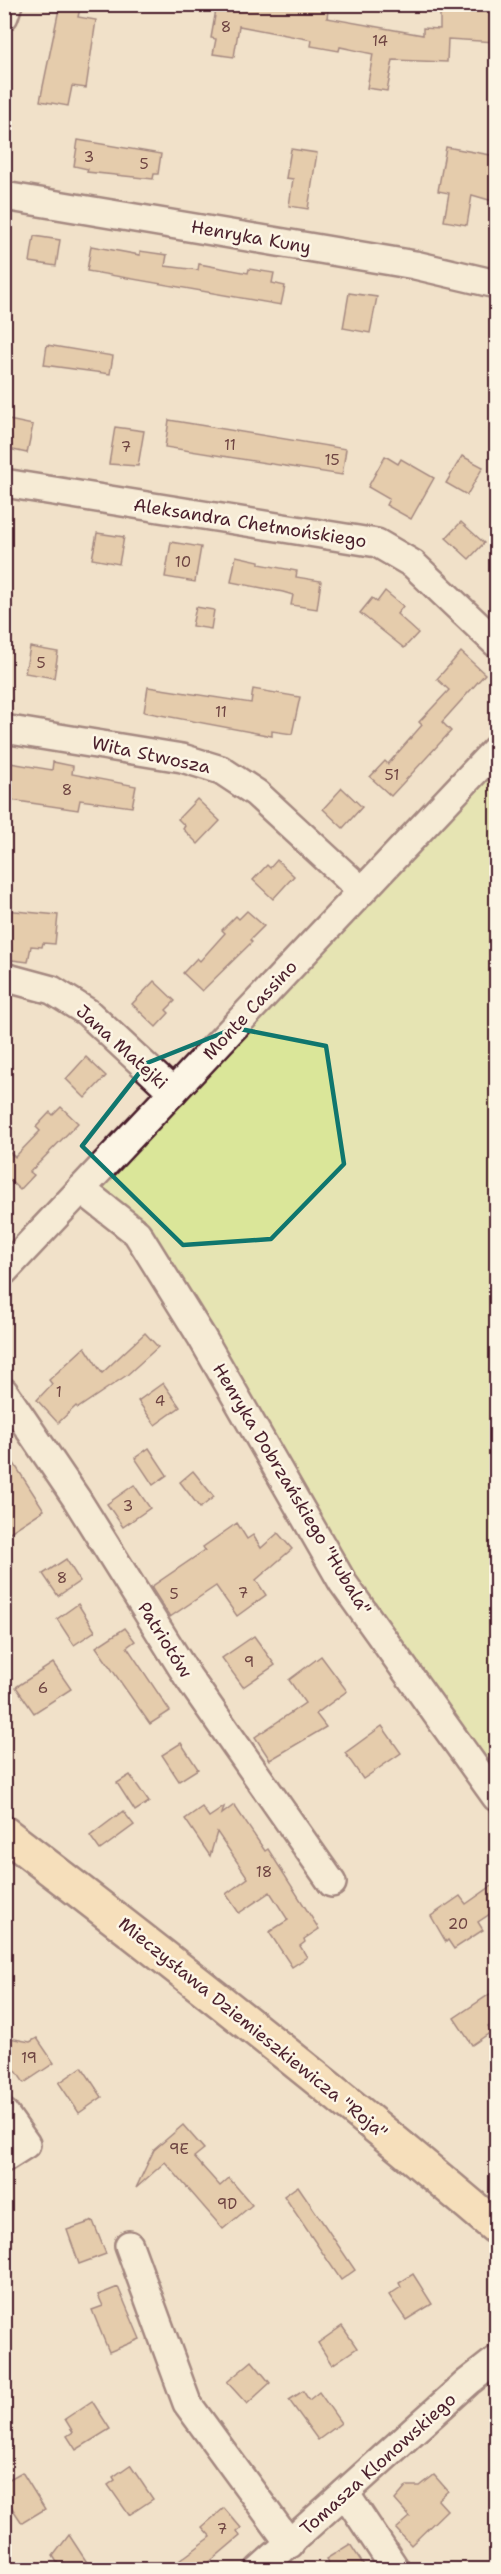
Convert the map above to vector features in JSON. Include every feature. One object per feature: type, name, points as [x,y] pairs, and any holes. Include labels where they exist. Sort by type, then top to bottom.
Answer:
[{"type":"main road","name":"Mieczysława Dziemieszkiewicza \"Roja\"","points":[[4,1833],[281,2049],[407,2151],[496,2228]]},
{"type":"street","points":[[4,16],[8,4]]},
{"type":"street","name":"Henryka Kuny","points":[[4,196],[415,265],[496,284]]},
{"type":"street","name":"Aleksandra Chełmońskiego","points":[[4,483],[377,543],[413,564],[496,643]]},
{"type":"street","name":"Wita Stwosza","points":[[4,729],[182,758],[221,770],[256,794],[362,891]]},
{"type":"street","name":"Monte Cassino","points":[[4,1271],[496,749]]},
{"type":"street","name":"Jana Matejki","points":[[4,977],[52,990],[87,1012],[173,1092]]},
{"type":"street","name":"Henryka Dobrzańskiego \"Hubala\"","points":[[81,1189],[137,1233],[201,1336],[343,1583],[496,1797]]},
{"type":"street","name":"Patriotów","points":[[4,1392],[76,1498],[188,1677],[332,1883]]},
{"type":"street","points":[[4,2113],[15,2151]]},
{"type":"street","points":[[129,2245],[187,2403],[290,2544]]},
{"type":"street","name":"Tomasza Klonowskiego","points":[[259,2570],[468,2382],[496,2360]]},
{"type":"street","points":[[345,2493],[396,2570]]},
{"type":"highlighted area","points":[[235,1028],[326,1046],[344,1164],[271,1239],[183,1245],[82,1146],[147,1063]]},
{"type":"green space","points":[[496,751],[496,1797],[343,1583],[137,1233],[81,1189]]},
{"type":"building","points":[[60,4],[81,4],[78,17],[96,20],[86,88],[72,86],[68,106],[40,101]]},
{"type":"building","points":[[217,4],[329,4],[327,18],[423,35],[423,28],[440,29],[440,9],[496,8],[496,42],[448,39],[447,62],[393,60],[387,91],[367,88],[373,54],[340,47],[339,51],[311,46],[312,40],[239,26],[234,57],[213,54],[216,39],[211,38]]},
{"type":"building","points":[[78,140],[161,154],[158,174],[154,174],[153,179],[87,172],[88,169],[74,166]]},
{"type":"building","points":[[446,147],[496,156],[496,202],[472,195],[467,225],[444,221],[449,193],[438,191]]},
{"type":"building","points":[[291,149],[317,153],[308,209],[289,206],[293,179],[286,178]]},
{"type":"building","points":[[34,236],[60,240],[56,266],[30,262]]},
{"type":"building","points":[[91,246],[140,255],[140,251],[167,255],[165,266],[198,270],[199,264],[248,273],[249,269],[274,273],[272,283],[285,286],[281,305],[87,271]]},
{"type":"building","points":[[349,293],[377,297],[370,333],[343,328]]},
{"type":"building","points":[[47,345],[113,356],[110,374],[44,365]]},
{"type":"building","points":[[4,419],[33,425],[27,453],[4,448]]},
{"type":"building","points":[[169,420],[346,449],[342,475],[165,447]]},
{"type":"building","points":[[115,427],[144,431],[138,466],[109,464]]},
{"type":"building","points":[[385,456],[398,464],[401,459],[434,478],[411,519],[386,505],[389,499],[368,487]]},
{"type":"building","points":[[462,456],[483,467],[467,495],[446,483]]},
{"type":"building","points":[[461,522],[484,543],[469,559],[446,538]]},
{"type":"building","points":[[97,533],[124,537],[119,564],[92,559]]},
{"type":"building","points":[[171,542],[201,547],[195,582],[165,577]]},
{"type":"building","points":[[236,556],[259,561],[259,564],[297,571],[296,577],[321,581],[317,609],[291,605],[293,595],[231,582]]},
{"type":"building","points":[[385,591],[403,606],[397,614],[418,633],[404,648],[360,613],[372,598],[377,602]]},
{"type":"building","points":[[196,607],[214,610],[211,629],[192,626]]},
{"type":"building","points":[[30,647],[58,652],[54,678],[25,673]]},
{"type":"building","points":[[461,652],[485,674],[442,722],[451,731],[391,796],[370,777],[385,761],[388,764],[422,725],[419,722],[449,690],[437,679]]},
{"type":"building","points":[[148,687],[251,703],[253,689],[300,697],[292,734],[272,731],[272,736],[144,712]]},
{"type":"building","points":[[4,762],[52,770],[53,762],[73,766],[72,774],[136,786],[132,807],[80,800],[78,810],[4,799]]},
{"type":"building","points":[[342,788],[362,807],[343,828],[323,809]]},
{"type":"building","points":[[197,799],[220,821],[198,844],[183,829],[185,826],[178,819]]},
{"type":"building","points":[[277,860],[294,876],[273,899],[253,880],[267,865],[270,868]]},
{"type":"building","points":[[4,910],[58,915],[55,944],[43,943],[42,947],[31,946],[28,962],[4,959]]},
{"type":"building","points":[[247,911],[264,926],[250,940],[252,942],[202,991],[183,973],[197,958],[200,961],[225,933],[222,930],[236,916],[239,919]]},
{"type":"building","points":[[154,981],[175,1001],[166,1010],[169,1013],[156,1027],[132,1004]]},
{"type":"building","points":[[86,1057],[106,1076],[85,1098],[66,1079]]},
{"type":"building","points":[[61,1107],[78,1123],[30,1172],[34,1175],[20,1190],[4,1175],[4,1148],[15,1157],[40,1131],[36,1127],[50,1112],[53,1115]]},
{"type":"building","points":[[145,1333],[158,1347],[127,1375],[78,1408],[76,1406],[58,1423],[37,1400],[52,1384],[49,1380],[85,1347],[102,1373]]},
{"type":"building","points":[[163,1383],[180,1407],[155,1425],[138,1401]]},
{"type":"building","points":[[4,1448],[44,1510],[4,1536]]},
{"type":"building","points":[[149,1448],[167,1475],[153,1485],[135,1458]]},
{"type":"building","points":[[193,1471],[214,1497],[200,1508],[180,1482]]},
{"type":"building","points":[[134,1485],[150,1508],[123,1527],[107,1504]]},
{"type":"building","points":[[237,1523],[247,1539],[253,1535],[261,1548],[278,1533],[292,1549],[256,1580],[266,1595],[237,1616],[216,1586],[170,1617],[151,1587],[205,1550],[203,1547]]},
{"type":"building","points":[[66,1559],[80,1581],[58,1596],[43,1574]]},
{"type":"building","points":[[78,1604],[95,1631],[74,1645],[57,1619]]},
{"type":"building","points":[[125,1628],[135,1641],[127,1647],[170,1711],[150,1724],[96,1647]]},
{"type":"building","points":[[254,1636],[275,1665],[243,1687],[222,1658]]},
{"type":"building","points":[[321,1656],[347,1691],[316,1714],[326,1727],[270,1760],[255,1737],[305,1703],[289,1680]]},
{"type":"building","points":[[53,1663],[71,1689],[34,1713],[16,1687]]},
{"type":"building","points":[[382,1726],[401,1753],[363,1779],[345,1753]]},
{"type":"building","points":[[181,1743],[198,1769],[179,1781],[162,1755]]},
{"type":"building","points":[[130,1775],[149,1802],[135,1811],[117,1783]]},
{"type":"building","points":[[234,1805],[265,1851],[268,1849],[319,1929],[304,1939],[305,1942],[300,1946],[307,1957],[292,1967],[269,1932],[288,1920],[270,1892],[239,1913],[226,1894],[248,1878],[217,1832],[210,1856],[185,1819],[202,1807],[209,1817],[224,1807],[222,1814]]},
{"type":"building","points":[[123,1811],[134,1825],[100,1850],[90,1836]]},
{"type":"building","points":[[496,1883],[496,1910],[478,1922],[483,1930],[454,1949],[448,1940],[446,1942],[431,1916],[460,1896],[466,1904]]},
{"type":"building","points":[[496,1990],[496,2021],[488,2027],[491,2032],[472,2045],[454,2018]]},
{"type":"building","points":[[4,2037],[30,2042],[37,2038],[54,2063],[24,2083],[4,2053]]},
{"type":"building","points":[[82,2067],[102,2097],[79,2113],[59,2083]]},
{"type":"building","points":[[183,2125],[204,2149],[194,2157],[220,2186],[229,2178],[252,2205],[223,2229],[165,2162],[136,2188],[154,2150]]},
{"type":"building","points":[[298,2186],[355,2270],[341,2280],[284,2196]]},
{"type":"building","points":[[93,2221],[106,2254],[79,2264],[67,2230]]},
{"type":"building","points":[[413,2274],[432,2304],[406,2320],[389,2295],[401,2287],[399,2283]]},
{"type":"building","points":[[118,2287],[140,2339],[109,2352],[92,2310],[103,2306],[98,2295]]},
{"type":"building","points":[[342,2326],[357,2348],[332,2365],[318,2343]]},
{"type":"building","points":[[252,2361],[270,2383],[247,2404],[227,2382]]},
{"type":"building","points":[[303,2391],[309,2400],[319,2392],[341,2423],[318,2440],[289,2400]]},
{"type":"building","points":[[92,2401],[110,2429],[76,2450],[67,2436],[73,2432],[65,2419]]},
{"type":"building","points":[[130,2465],[153,2499],[129,2515],[108,2485],[115,2480],[113,2477]]},
{"type":"building","points":[[22,2472],[45,2509],[22,2523],[4,2496],[4,2482]]},
{"type":"building","points":[[434,2475],[448,2491],[438,2500],[447,2510],[411,2545],[396,2529],[410,2517],[395,2500],[407,2486],[420,2486]]},
{"type":"building","points":[[224,2508],[241,2528],[237,2531],[240,2536],[200,2570],[167,2570],[211,2537],[202,2527]]},
{"type":"building","points":[[69,2535],[92,2570],[62,2570],[53,2556]]},
{"type":"building","points":[[350,2544],[367,2570],[333,2570],[326,2559]]}]
